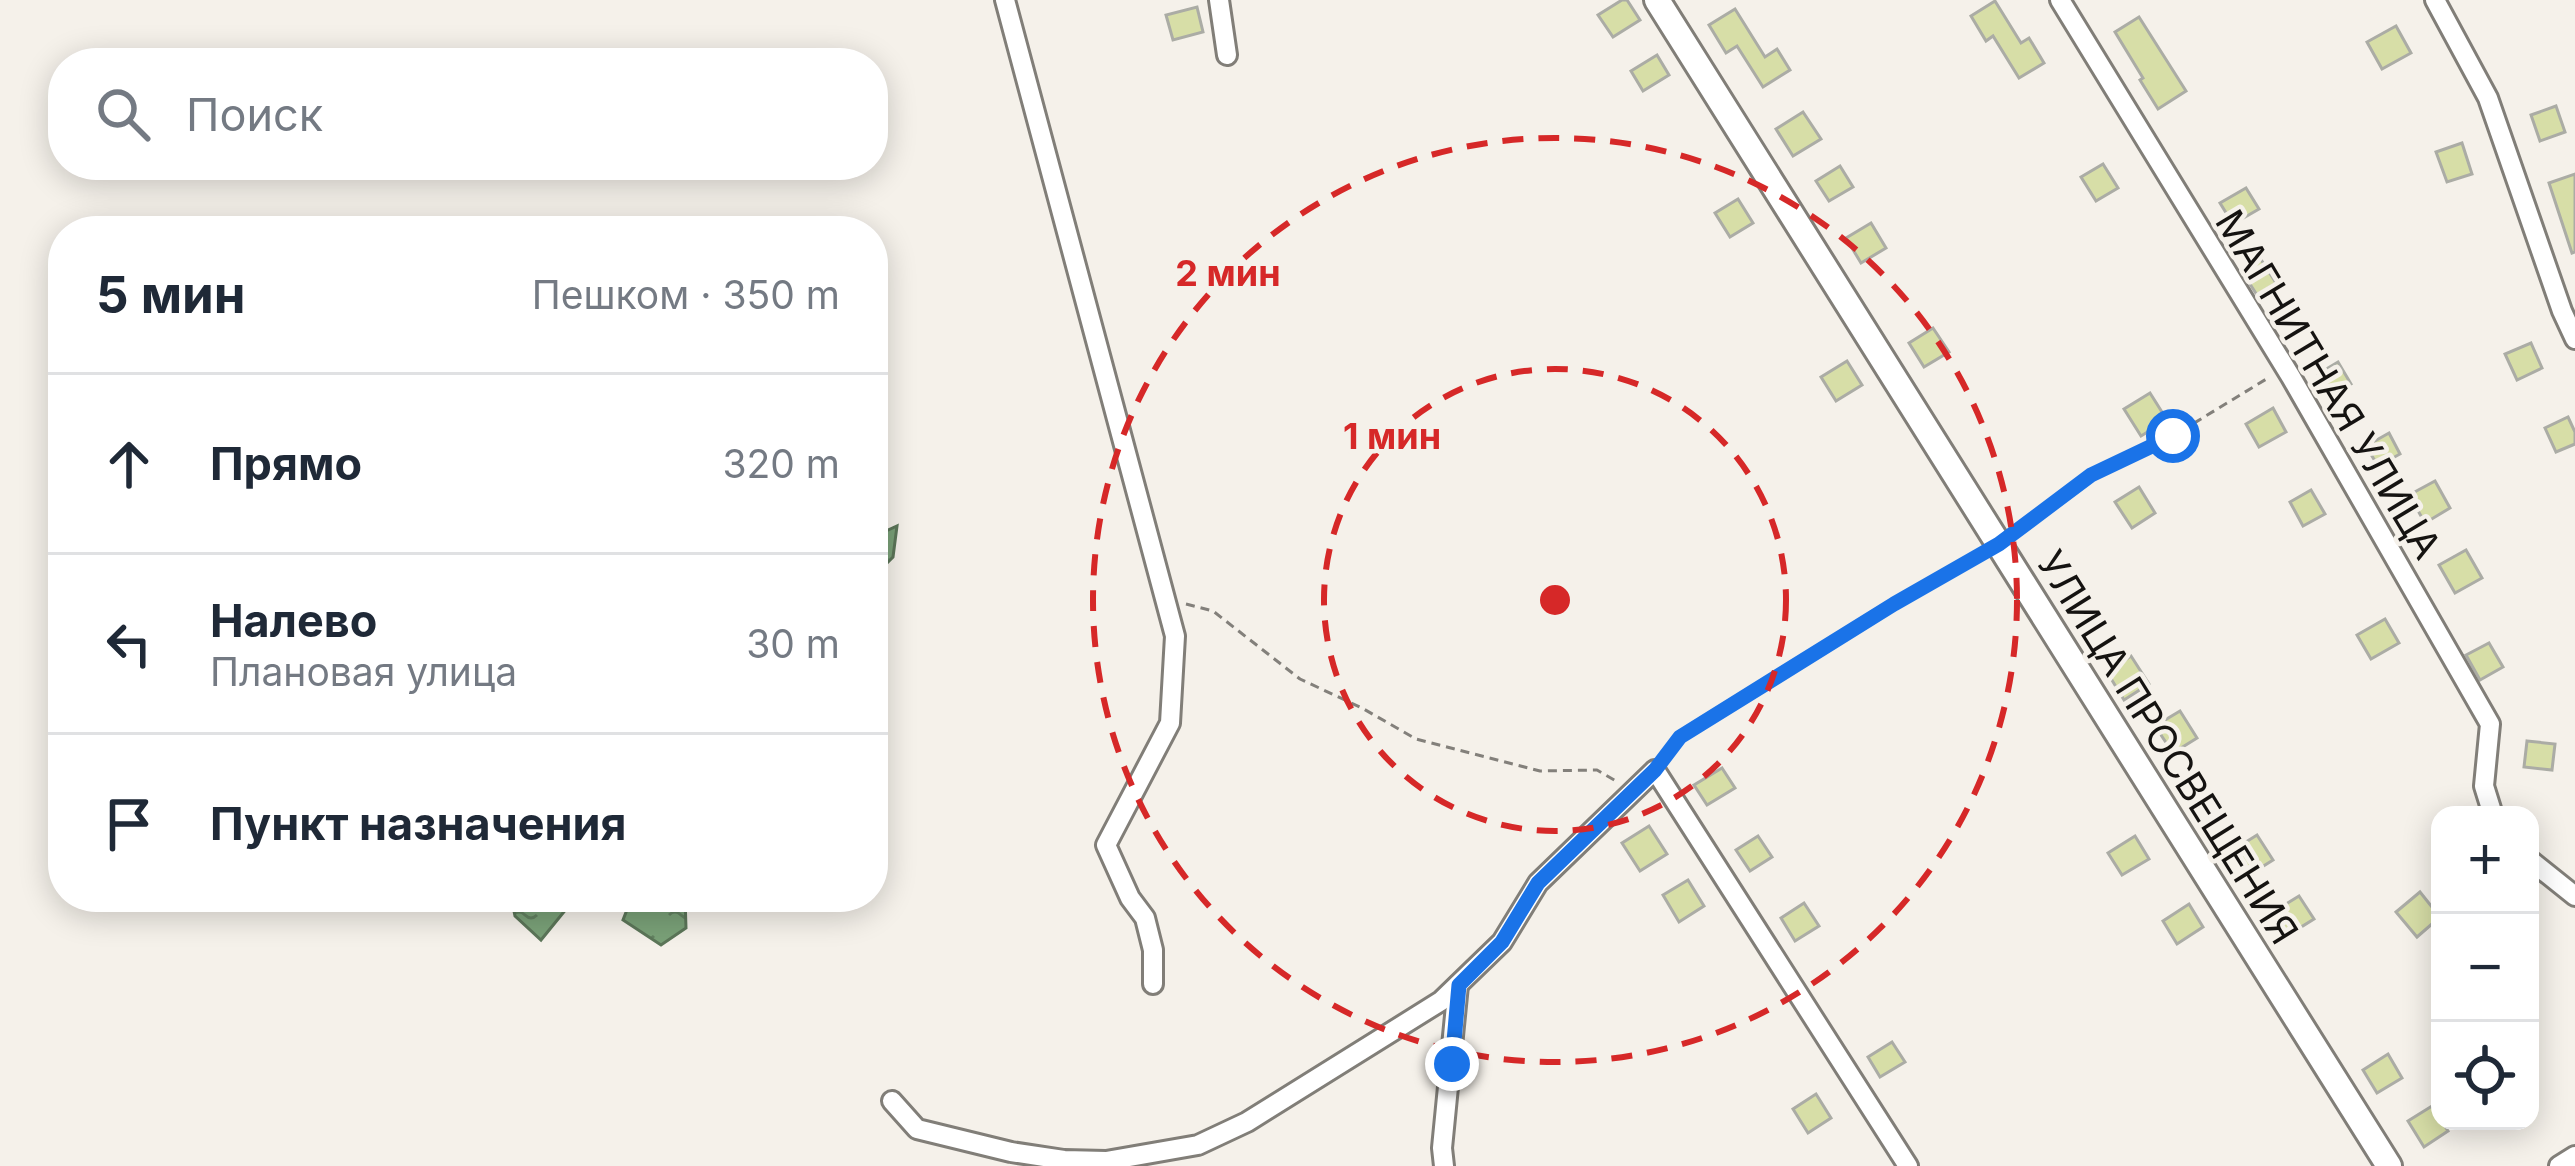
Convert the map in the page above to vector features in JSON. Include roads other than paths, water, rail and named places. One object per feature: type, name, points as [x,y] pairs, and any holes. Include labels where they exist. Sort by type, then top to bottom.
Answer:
[{"type":"street","points":[[1005,0],[1175,635],[1170,723],[1106,845],[1130,898],[1145,918],[1153,950],[1153,984]]},
{"type":"street","points":[[1219,0],[1227,55]]},
{"type":"street","name":"УЛИЦА ПРОСВЕЩЕНИЯ","points":[[1657,0],[2389,1166]]},
{"type":"street","name":"МАГНИТНАЯ УЛИЦА","points":[[2060,0],[2284,368],[2490,724],[2484,786],[2491,806]]},
{"type":"street","points":[[2434,0],[2488,98],[2575,339]]},
{"type":"street","points":[[892,1102],[917,1129],[1011,1153],[1106,1161],[1198,1145],[1247,1122],[1441,1001],[1502,942],[1538,883],[1655,770],[1908,1166]]},
{"type":"street","points":[[2539,867],[2575,896]]},
{"type":"street","points":[[1444,1166],[1459,985]]},
{"type":"street","points":[[2558,1166],[2575,1156]]},
{"type":"water","points":[[897,526],[893,557],[888,562],[888,530]]},
{"type":"water","points":[[514,912],[564,912],[541,940]]},
{"type":"water","points":[[626,912],[685,912],[686,928],[661,945],[623,920]]}]
